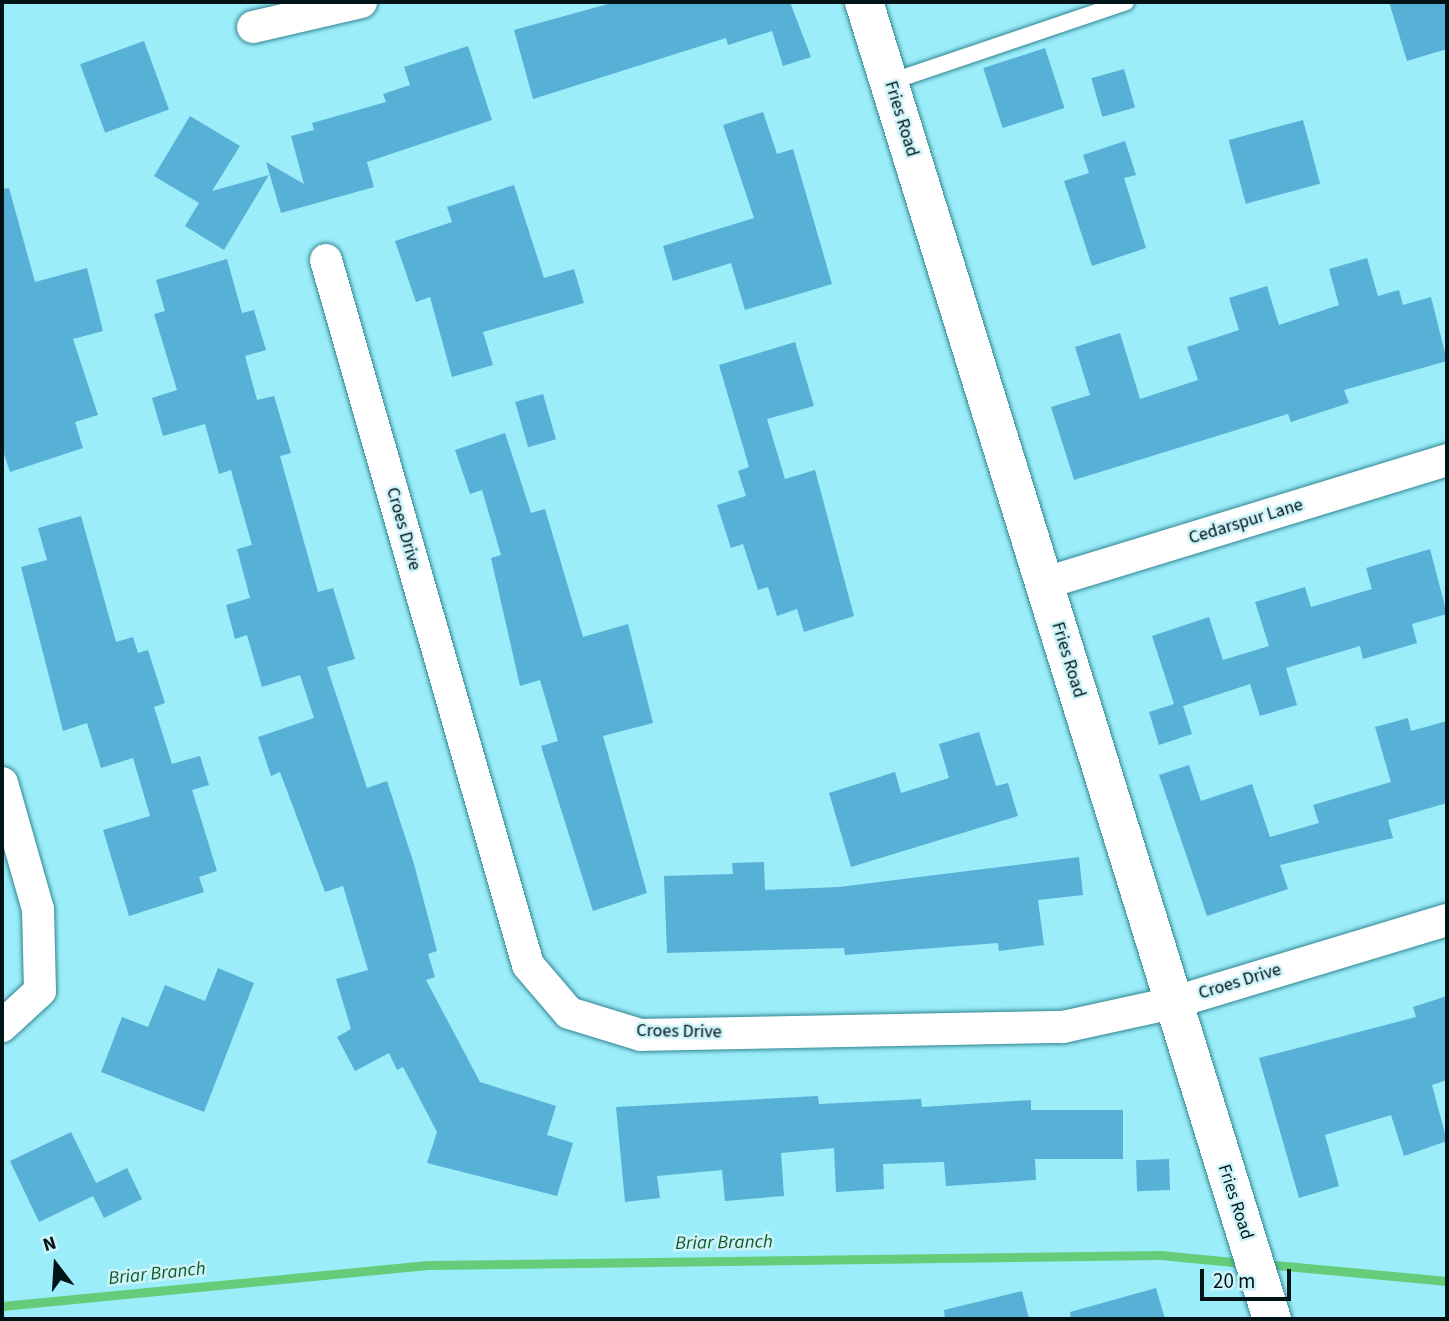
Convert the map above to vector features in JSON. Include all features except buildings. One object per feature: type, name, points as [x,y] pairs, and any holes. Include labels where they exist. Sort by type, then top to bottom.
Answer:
[{"type":"street","points":[[253,27],[361,2]]},
{"type":"street","name":"Fries Road","points":[[864,2],[1269,1309]]},
{"type":"street","name":"Croes Drive","points":[[326,260],[528,965],[569,1013],[641,1035],[1063,1027],[1172,1003],[1447,920]]},
{"type":"street","name":"Cedarspur Lane","points":[[1045,583],[1447,460]]},
{"type":"street","points":[[2,783],[38,909],[40,990],[2,1026]]},
{"type":"lane","points":[[890,82],[1125,2]]},
{"type":"waterway","name":"Briar Branch","points":[[2,1306],[428,1265],[1160,1255],[1244,1263]]},
{"type":"waterway","name":"Briar Branch","points":[[1264,1264],[1447,1281]]}]
